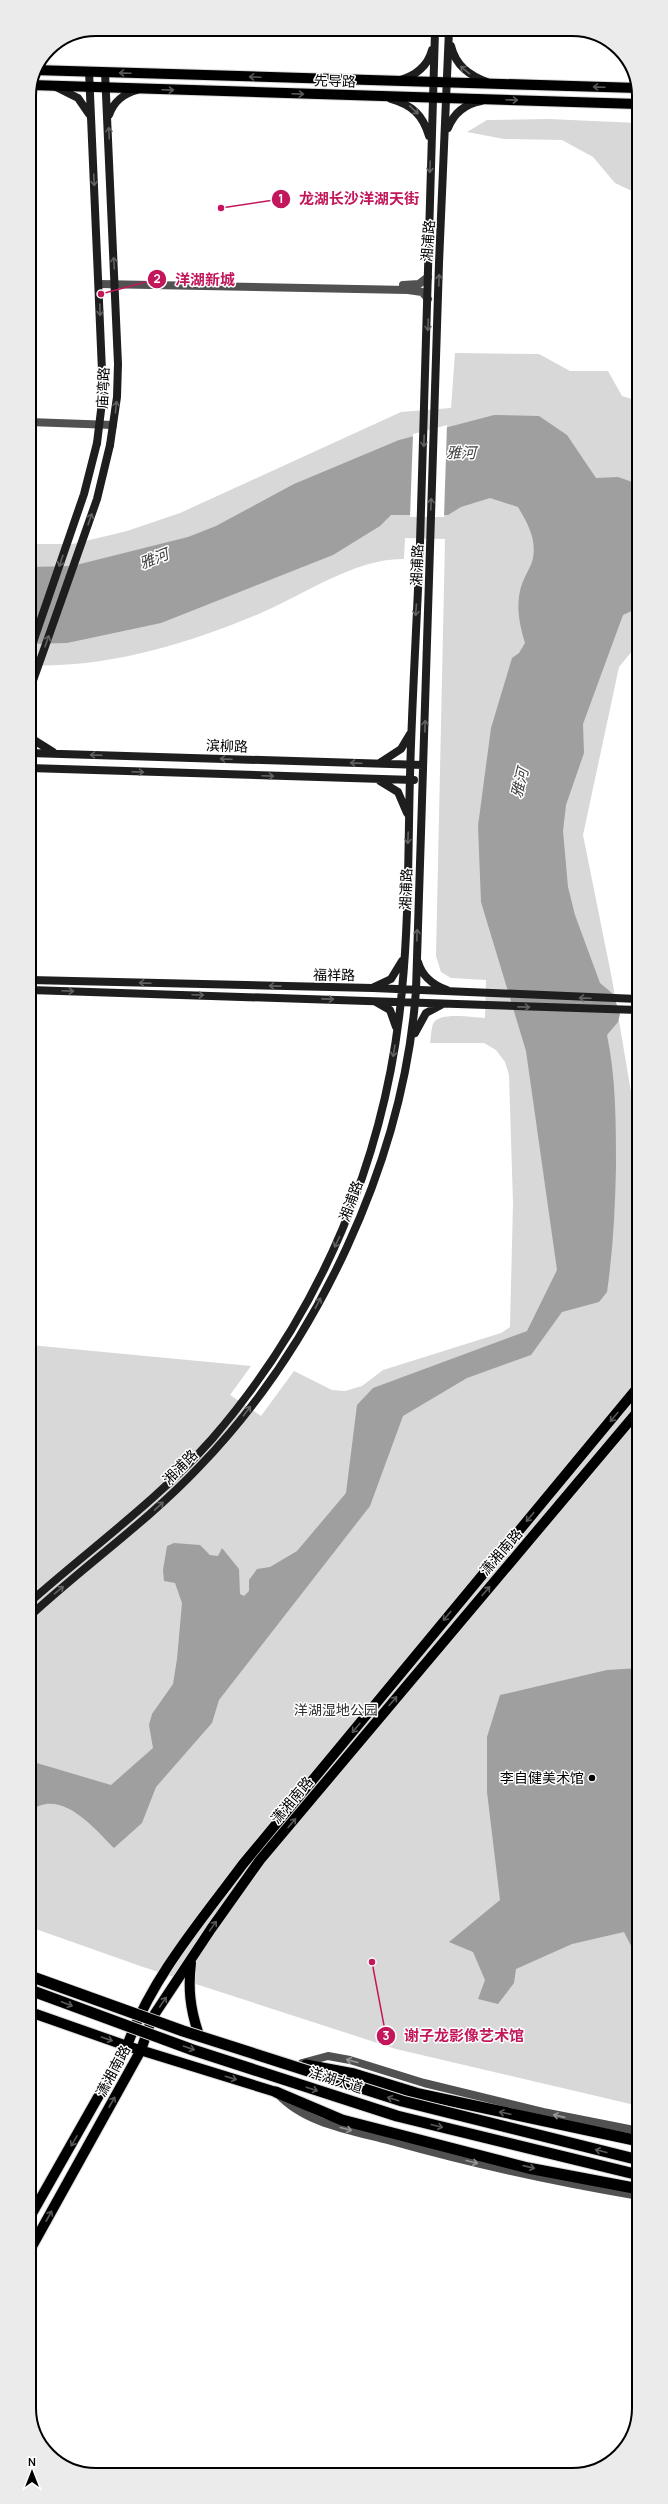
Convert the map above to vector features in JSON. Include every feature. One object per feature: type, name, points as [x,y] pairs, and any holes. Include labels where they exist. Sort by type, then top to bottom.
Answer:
[{"type":"highway","name":"洋湖大道","points":[[36,1978],[182,2031],[402,2101],[632,2158]]},
{"type":"highway","name":"洋湖大道","points":[[36,1992],[193,2050],[397,2116],[632,2173]]},
{"type":"highway","points":[[301,2063],[320,2069],[354,2074],[419,2094],[632,2140]]},
{"type":"highway","points":[[276,2092],[342,2120],[528,2168],[632,2188]]},
{"type":"main road","name":"湘浦路","points":[[36,1597],[132,1516],[177,1475],[226,1421],[275,1356],[301,1313],[353,1207],[379,1123],[401,1002],[404,953],[415,611],[420,543],[425,402],[430,147],[434,36]]},
{"type":"main road","name":"湘浦路","points":[[36,1611],[158,1508],[198,1469],[242,1419],[278,1370],[313,1312],[361,1213],[393,1120],[411,1043],[416,990],[430,543],[449,36]]},
{"type":"main road","points":[[449,36],[452,52],[465,71],[487,82],[500,84]]},
{"type":"main road","points":[[394,81],[416,73],[425,66],[431,56],[434,40]]},
{"type":"main road","name":"先导路","points":[[42,70],[631,88]]},
{"type":"main road","name":"庙湾路","points":[[36,634],[84,494],[100,427],[103,394],[89,71]]},
{"type":"main road","name":"庙湾路","points":[[36,672],[97,499],[113,427],[118,364],[105,72]]},
{"type":"main road","name":"先导路","points":[[37,85],[632,104]]},
{"type":"main road","points":[[51,86],[78,98],[91,117]]},
{"type":"main road","points":[[108,118],[114,104],[124,95],[144,89]]},
{"type":"main road","points":[[379,96],[406,103],[416,110],[426,128],[430,147]]},
{"type":"main road","points":[[446,138],[453,117],[462,109],[471,103],[491,100]]},
{"type":"main road","points":[[374,764],[389,759],[401,750],[410,735],[412,725]]},
{"type":"main road","points":[[36,742],[48,750],[60,754]]},
{"type":"main road","name":"滨柳路","points":[[36,753],[423,765]]},
{"type":"main road","name":"滨柳路","points":[[36,768],[423,780]]},
{"type":"main road","points":[[373,779],[391,786],[398,792],[406,808],[409,824]]},
{"type":"main road","points":[[368,988],[378,986],[391,979],[401,965],[404,953]]},
{"type":"main road","points":[[417,954],[420,968],[431,982],[439,987],[460,993]]},
{"type":"main road","name":"福祥路","points":[[36,980],[368,988],[482,994],[632,999]]},
{"type":"main road","name":"福祥路","points":[[36,990],[368,1000],[485,1006],[632,1009]]},
{"type":"main road","points":[[368,1000],[385,1005],[390,1010],[396,1025],[396,1033]]},
{"type":"main road","points":[[411,1043],[415,1030],[426,1013],[433,1008],[454,1004]]},
{"type":"main road","name":"潇湘南路","points":[[36,2206],[127,2046],[138,2016],[153,1987],[243,1864],[632,1394]]},
{"type":"main road","name":"潇湘南路","points":[[36,2239],[141,2050],[152,2018],[260,1860],[632,1418]]},
{"type":"main road","points":[[192,1959],[188,1985],[190,2008],[198,2032]]},
{"type":"main road","points":[[36,1974],[138,2016],[152,2018],[301,2063]]},
{"type":"main road","points":[[36,2014],[127,2046],[276,2092]]},
{"type":"street","points":[[99,281],[412,285],[419,284],[428,277]]},
{"type":"street","points":[[115,281],[416,291],[422,292],[428,299]]},
{"type":"street","points":[[36,422],[100,427]]},
{"type":"street","points":[[36,426],[113,427]]},
{"type":"street","points":[[301,2063],[328,2056],[335,2057],[424,2083],[543,2112],[632,2130]]},
{"type":"street","points":[[276,2092],[284,2102],[334,2126],[534,2178],[632,2195]]},
{"type":"green space","points":[[549,119],[632,123],[632,191],[615,183],[593,157],[562,140],[504,139],[467,132],[487,120]]},
{"type":"green space","name":"洋湖湿地公园","points":[[455,353],[539,354],[570,371],[608,371],[622,396],[632,399],[632,651],[619,667],[583,835],[612,979],[632,1098],[632,2104],[396,2049],[143,1967],[36,1929],[36,1346],[251,1366],[230,1395],[261,1416],[294,1371],[332,1390],[345,1391],[362,1386],[383,1370],[501,1333],[510,1327],[513,1203],[509,1075],[505,1062],[496,1050],[484,1043],[430,1043],[432,1026],[436,1020],[449,1016],[485,1018],[486,980],[451,978],[441,972],[436,956],[445,539],[405,538],[404,559],[386,560],[368,564],[349,571],[331,578],[261,613],[177,644],[118,658],[88,663],[58,665],[36,665],[36,544],[73,544],[127,531],[180,513],[401,412],[451,408]]},
{"type":"water","name":"雅河","points":[[494,415],[539,416],[567,435],[596,478],[618,477],[632,482],[632,611],[623,615],[583,724],[584,753],[566,805],[563,831],[568,887],[575,915],[600,983],[613,994],[620,1014],[618,1022],[607,1035],[614,1084],[616,1117],[616,1168],[611,1261],[607,1292],[599,1302],[562,1312],[531,1355],[467,1378],[403,1416],[370,1506],[219,1700],[212,1723],[156,1787],[142,1823],[114,1848],[87,1821],[65,1807],[53,1804],[42,1805],[36,1808],[36,1763],[111,1785],[153,1748],[149,1725],[152,1714],[173,1684],[177,1659],[182,1603],[175,1583],[164,1581],[163,1570],[167,1546],[174,1543],[200,1545],[210,1555],[218,1556],[222,1548],[239,1569],[240,1594],[244,1596],[249,1591],[249,1580],[257,1569],[270,1567],[297,1551],[346,1493],[357,1405],[373,1388],[527,1331],[557,1270],[526,1051],[481,902],[478,826],[491,728],[512,658],[519,653],[525,643],[519,617],[518,604],[522,584],[532,562],[534,547],[531,533],[518,507],[490,498],[461,507],[448,515],[391,515],[380,526],[333,555],[161,623],[67,643],[36,644],[36,567],[72,566],[188,537],[216,526],[294,484],[399,440]]},
{"type":"water","points":[[632,1668],[632,1948],[624,1932],[572,1944],[516,1969],[514,1983],[498,2004],[478,1999],[485,1980],[473,1952],[449,1942],[500,1900],[487,1792],[487,1737],[500,1695],[607,1670]]},
{"type":"pier","points":[[447,425],[444,517],[410,517],[413,434]]},
{"type":"place","name":"龙湖长沙洋湖天街","points":[[221,208]]},
{"type":"place","name":"洋湖新城","points":[[101,294]]},
{"type":"place","name":"李自健美术馆","points":[[592,1778]]},
{"type":"place","name":"谢子龙影像艺术馆","points":[[372,1962]]}]
